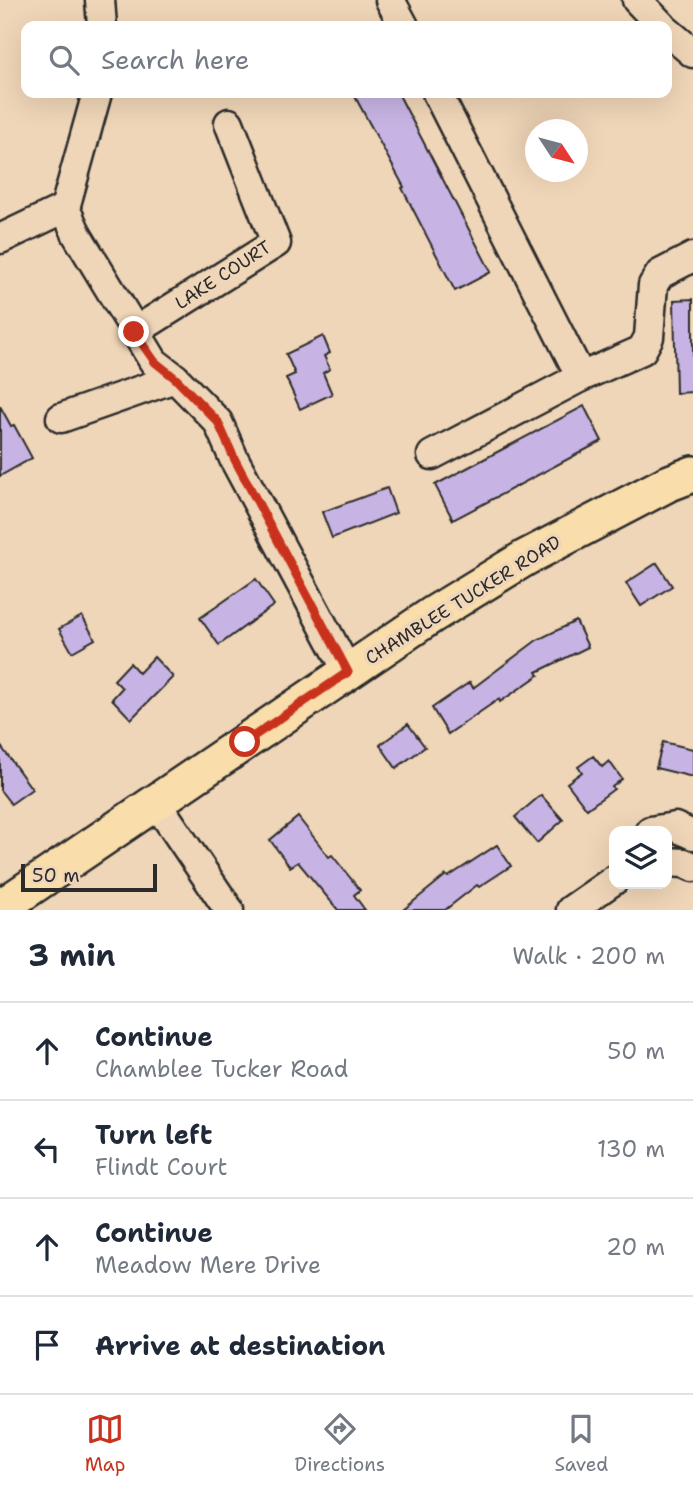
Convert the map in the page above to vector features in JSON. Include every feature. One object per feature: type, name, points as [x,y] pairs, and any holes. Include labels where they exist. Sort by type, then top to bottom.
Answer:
[{"type":"main road","name":"CHAMBLEE TUCKER ROAD","points":[[0,908],[432,615],[525,558],[667,484],[693,474]]},
{"type":"street","points":[[100,0],[102,21]]},
{"type":"street","points":[[390,0],[401,21]]},
{"type":"street","points":[[637,0],[657,21]]},
{"type":"street","points":[[672,35],[693,53]]},
{"type":"street","points":[[96,98],[65,208],[77,235],[134,332],[155,362],[175,378],[218,422],[234,458],[348,672]]},
{"type":"street","points":[[440,98],[581,377]]},
{"type":"street","name":"LAKE COURT","points":[[134,332],[276,243],[229,123]]},
{"type":"street","points":[[0,239],[65,208]]},
{"type":"street","points":[[432,455],[581,377],[642,350],[649,337],[653,285],[660,274],[686,268]]},
{"type":"street","points":[[61,418],[175,378]]},
{"type":"street","points":[[156,803],[229,910]]},
{"type":"street","points":[[672,827],[693,835]]},
{"type":"street","points":[[672,862],[693,867]]},
{"type":"street","points":[[570,910],[609,882]]},
{"type":"building","points":[[356,98],[401,98],[491,272],[455,291],[402,188],[404,187]]},
{"type":"building","points":[[693,299],[693,392],[676,393],[674,300]]},
{"type":"building","points":[[323,336],[330,353],[324,356],[330,369],[323,373],[332,394],[300,409],[286,378],[295,374],[286,354]]},
{"type":"building","points":[[0,406],[32,458],[0,476]]},
{"type":"building","points":[[584,406],[602,441],[453,520],[435,485]]},
{"type":"building","points":[[387,488],[396,513],[332,538],[322,512]]},
{"type":"building","points":[[657,563],[672,586],[641,606],[626,583]]},
{"type":"building","points":[[256,579],[274,605],[219,645],[200,618]]},
{"type":"building","points":[[82,616],[95,639],[72,652],[59,629]]},
{"type":"building","points":[[576,621],[588,647],[537,672],[539,675],[448,734],[432,708],[470,682],[473,688],[537,640]]},
{"type":"building","points":[[154,657],[173,677],[131,719],[112,699],[122,688],[114,680],[130,663],[139,673]]},
{"type":"building","points":[[408,724],[425,747],[396,768],[380,745]]},
{"type":"building","points":[[663,742],[693,749],[693,777],[656,768]]},
{"type":"building","points":[[0,745],[32,789],[11,804],[0,790]]},
{"type":"building","points":[[593,756],[602,767],[609,761],[622,779],[612,787],[614,789],[587,809],[567,783],[582,772],[578,767]]},
{"type":"building","points":[[541,795],[563,820],[537,843],[515,817]]},
{"type":"building","points":[[298,817],[329,857],[332,855],[360,890],[354,895],[365,910],[338,910],[298,862],[290,867],[270,840]]},
{"type":"building","points":[[497,845],[511,866],[479,887],[477,885],[445,910],[403,910],[446,875],[448,877]]},
{"type":"route","points":[[134,332],[155,362],[175,378],[218,422],[234,458],[348,672],[245,742]]}]
